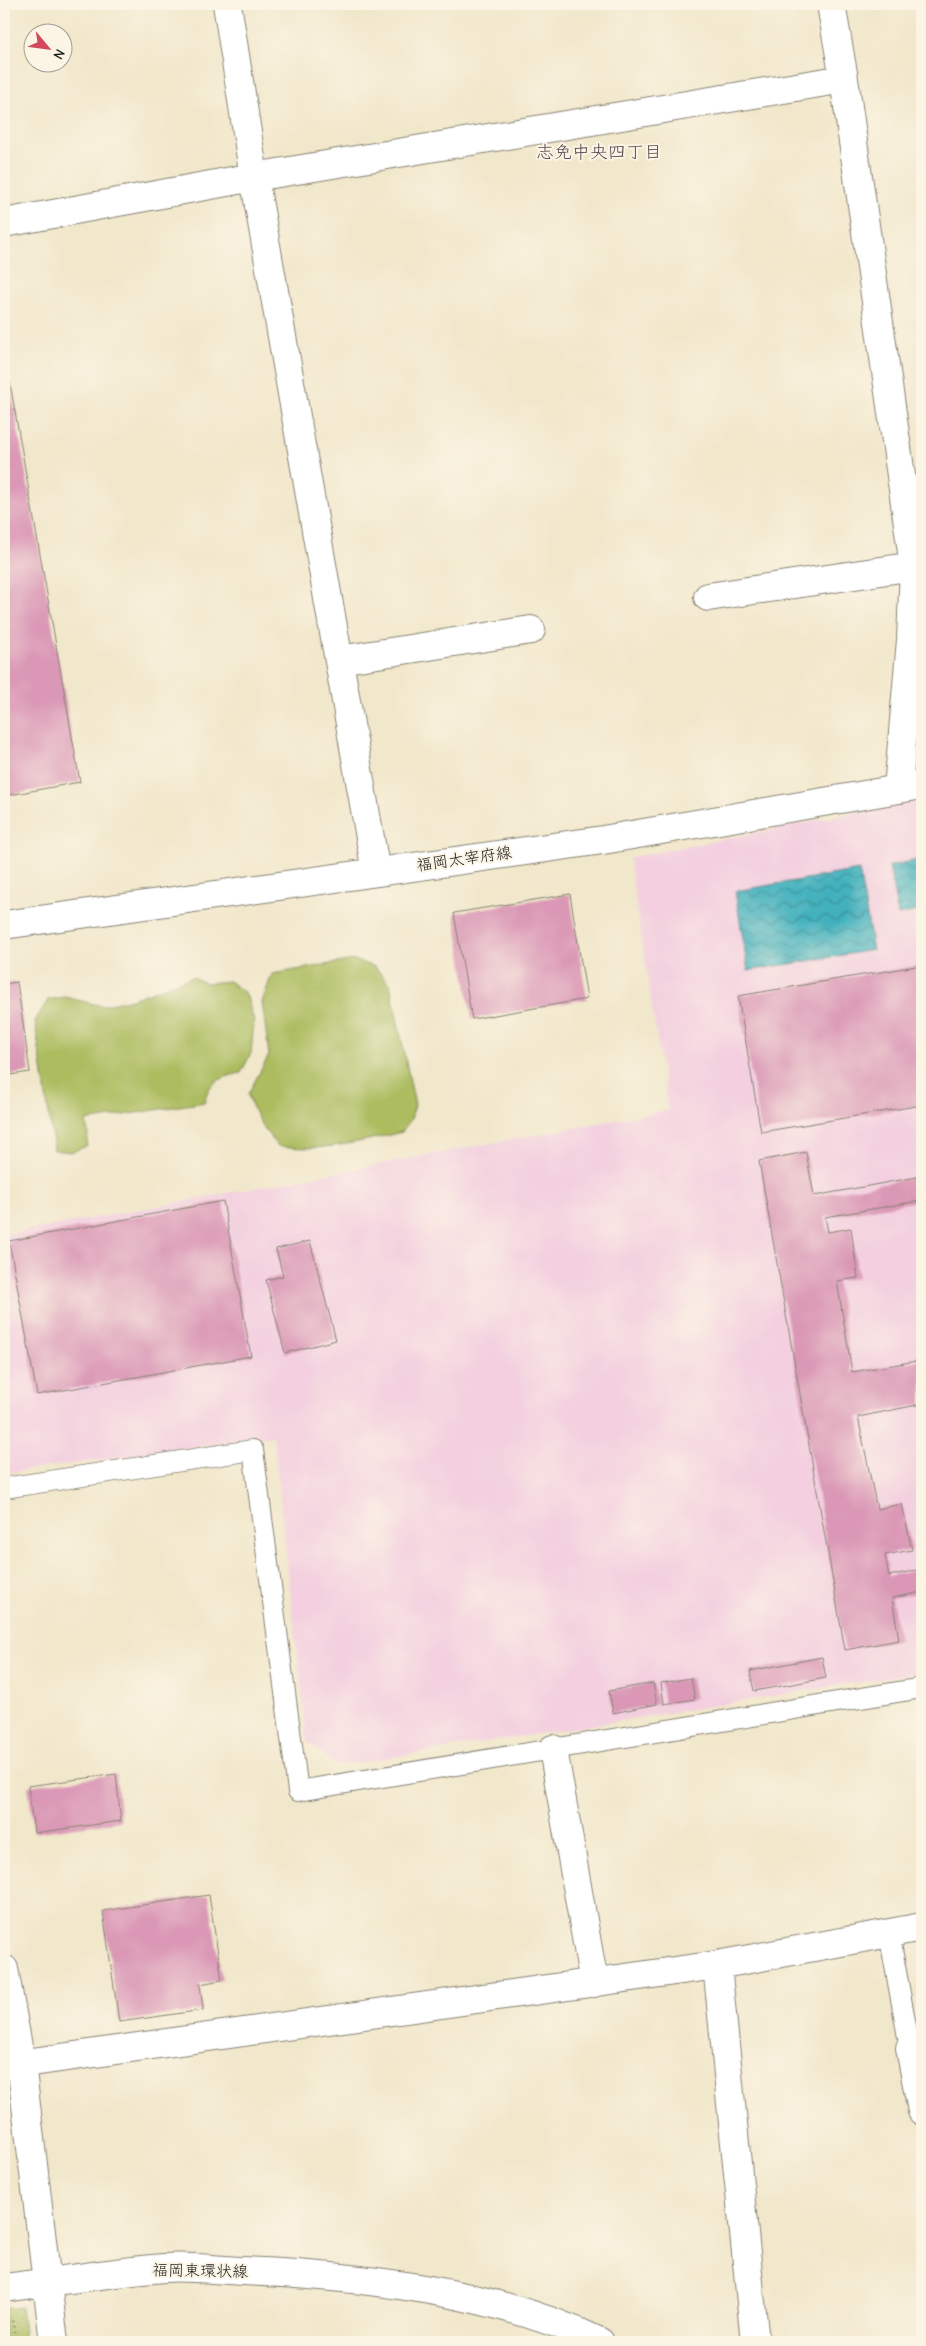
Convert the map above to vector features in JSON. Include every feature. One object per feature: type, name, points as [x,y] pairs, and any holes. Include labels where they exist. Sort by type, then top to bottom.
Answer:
[{"type":"street","points":[[227,4],[254,177],[376,872]]},
{"type":"street","points":[[831,4],[844,79],[914,566],[911,640],[910,787]]},
{"type":"street","points":[[4,223],[254,177],[844,79]]},
{"type":"street","points":[[708,597],[914,566]]},
{"type":"street","points":[[339,660],[531,630]]},
{"type":"street","name":"福岡太宰府線","points":[[4,925],[603,840],[910,787]]},
{"type":"street","points":[[553,1749],[594,1983]]},
{"type":"street","points":[[12,2064],[718,1965],[922,1927]]},
{"type":"street","points":[[718,1965],[754,2342]]},
{"type":"street","points":[[4,1969],[12,2064],[48,2282],[54,2342]]},
{"type":"street","points":[[910,2048],[922,2111]]},
{"type":"street","name":"福岡東環状線","points":[[4,2288],[165,2268],[315,2274],[436,2292],[497,2305],[575,2330],[600,2342]]},
{"type":"lane","points":[[4,1488],[253,1450],[298,1791],[922,1688]]},
{"type":"lane","points":[[889,1933],[910,2048]]},
{"type":"path","points":[[13,2321],[15,2342]]},
{"type":"shaded area","points":[[922,799],[922,1672],[337,1766],[307,1741],[273,1436],[4,1473],[4,1235],[668,1110],[629,858]]},
{"type":"green space","points":[[354,960],[375,967],[390,984],[415,1105],[411,1119],[402,1132],[356,1142],[310,1148],[278,1146],[260,1122],[248,1094],[269,1055],[262,1002],[272,974]]},
{"type":"green space","points":[[192,977],[206,983],[229,981],[246,994],[254,1021],[251,1053],[241,1073],[217,1081],[209,1089],[205,1102],[86,1121],[88,1133],[87,1146],[71,1152],[54,1150],[35,1021],[48,1000],[65,997],[102,1006],[132,999]]},
{"type":"green space","points":[[21,2307],[25,2342],[4,2342],[4,2309]]},
{"type":"water","points":[[922,859],[922,910],[898,915],[889,866]]},
{"type":"water","points":[[859,870],[873,950],[748,971],[735,891]]},
{"type":"building","points":[[4,349],[80,782],[4,796]]},
{"type":"building","points":[[570,894],[587,999],[472,1019],[454,913]]},
{"type":"building","points":[[922,965],[922,1105],[761,1132],[738,996]]},
{"type":"building","points":[[17,982],[30,1072],[4,1076],[4,984]]},
{"type":"building","points":[[806,1152],[814,1196],[922,1176],[922,1217],[919,1201],[825,1217],[828,1232],[851,1228],[858,1278],[837,1281],[852,1372],[922,1360],[922,1404],[858,1417],[877,1509],[902,1504],[912,1550],[885,1555],[889,1576],[922,1569],[922,1592],[892,1598],[899,1640],[845,1650],[759,1161]]},
{"type":"building","points":[[223,1201],[251,1356],[37,1395],[9,1241]]},
{"type":"building","points":[[310,1241],[336,1340],[285,1353],[266,1280],[283,1276],[276,1249]]},
{"type":"building","points":[[822,1657],[826,1678],[754,1691],[750,1671]]},
{"type":"building","points":[[691,1678],[695,1699],[664,1704],[661,1683]]},
{"type":"building","points":[[653,1683],[657,1704],[613,1713],[609,1691]]},
{"type":"building","points":[[116,1774],[121,1821],[34,1833],[28,1786]]},
{"type":"building","points":[[209,1895],[222,1980],[200,1984],[203,2010],[119,2022],[103,1911]]},
{"type":"district","name":"志免中央四丁目","points":[[599,152]]}]
